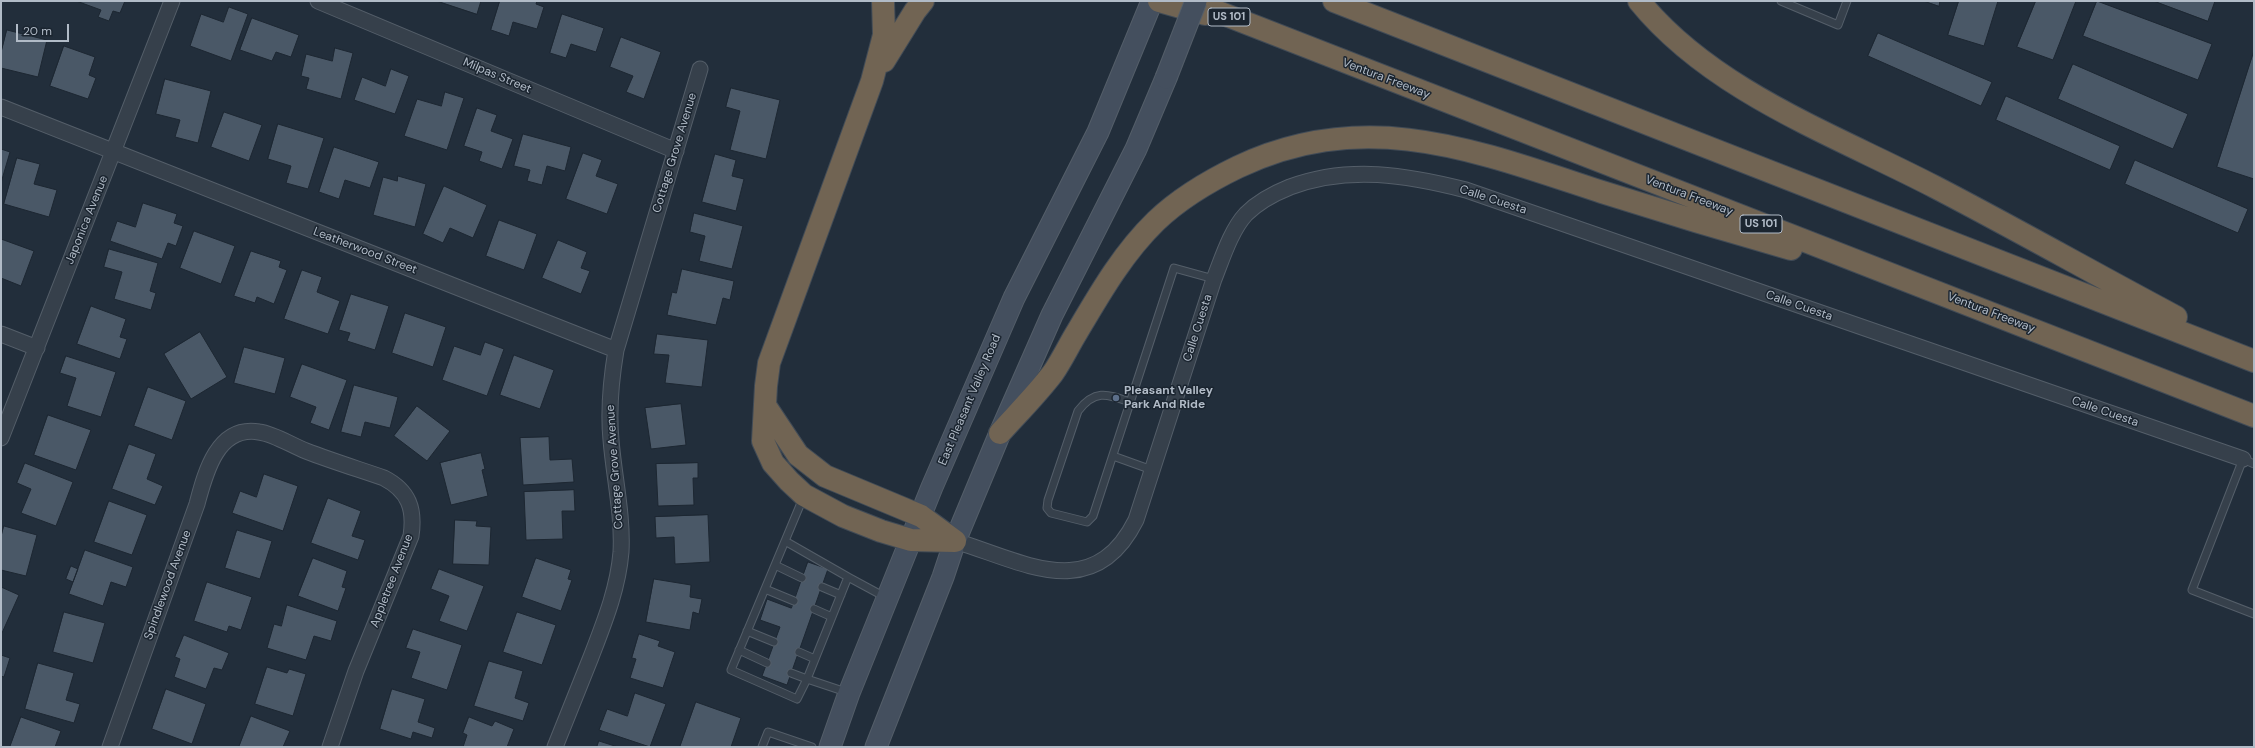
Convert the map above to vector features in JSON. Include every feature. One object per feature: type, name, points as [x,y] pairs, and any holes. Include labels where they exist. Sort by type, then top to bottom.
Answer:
[{"type":"highway","points":[[883,1],[884,35],[872,81],[776,339],[769,363],[766,386],[763,441],[773,463],[804,495],[863,524],[911,540],[955,542]]},
{"type":"highway","points":[[872,81],[915,11],[923,1]]},
{"type":"highway","points":[[1159,1],[1268,33]]},
{"type":"highway","name":"Ventura Freeway","points":[[1190,1],[1268,33],[2254,416]]},
{"type":"highway","points":[[1334,1],[2254,360]]},
{"type":"highway","points":[[1640,1],[1676,39],[1714,69],[1752,94],[1942,191],[2254,360]]},
{"type":"highway","points":[[1000,433],[1053,372],[1126,255],[1157,221],[1189,195],[1220,175],[1253,160],[1288,147],[1323,140],[1359,136],[1402,137],[1450,144],[1521,165],[1696,222],[1908,281]]},
{"type":"highway","points":[[766,407],[798,455],[825,476],[921,516],[955,542]]},
{"type":"main road","name":"East Pleasant Valley Road","points":[[830,747],[849,693],[887,598],[1014,298],[1079,172],[1128,62],[1152,1]]},
{"type":"main road","points":[[876,747],[944,577],[955,542],[1000,433],[1052,315],[1130,163],[1166,78],[1196,1]]},
{"type":"street","name":"Japonica Avenue","points":[[1,438],[172,1]]},
{"type":"street","name":"Milpas Street","points":[[318,1],[676,151]]},
{"type":"street","name":"Cottage Grove Avenue","points":[[555,747],[608,614],[617,579],[620,552],[620,526],[609,412],[611,380],[616,350],[700,69]]},
{"type":"street","name":"Leatherwood Street","points":[[1,107],[616,350]]},
{"type":"street","name":"Calle Cuesta","points":[[955,542],[992,552],[1033,568],[1072,571],[1094,564],[1111,553],[1128,537],[1136,520],[1214,279],[1227,245],[1246,214],[1273,194],[1308,181],[1349,174],[1390,174],[1426,180],[1466,190],[2248,462]]},
{"type":"street","points":[[1,334],[36,348]]},
{"type":"street","name":"Appletree Avenue","points":[[239,433],[260,432],[307,451],[384,478],[395,484],[404,493],[411,506],[413,521],[411,536],[356,671],[330,747]]},
{"type":"street","name":"Spindlewood Avenue","points":[[110,747],[196,504],[206,471],[222,444],[239,433]]},
{"type":"lane","points":[[1781,1],[1838,25],[1847,1]]},
{"type":"lane","points":[[1130,402],[1104,394],[1087,401],[1078,411],[1048,500],[1048,511],[1080,522],[1087,522],[1091,520],[1113,456],[1174,268],[1214,279]]},
{"type":"lane","points":[[1113,456],[1152,470]]},
{"type":"lane","points":[[2248,462],[2192,590],[2254,614]]},
{"type":"lane","points":[[804,495],[731,670],[797,699],[807,679],[848,576]]},
{"type":"lane","points":[[785,541],[887,598]]},
{"type":"lane","points":[[775,565],[802,578]]},
{"type":"lane","points":[[822,587],[841,595]]},
{"type":"lane","points":[[765,590],[794,601]]},
{"type":"lane","points":[[814,609],[832,617]]},
{"type":"lane","points":[[747,631],[774,642]]},
{"type":"lane","points":[[739,650],[767,662]]},
{"type":"lane","points":[[799,652],[815,659]]},
{"type":"lane","points":[[791,672],[849,693]]},
{"type":"lane","points":[[762,747],[768,732],[812,747]]},
{"type":"building","points":[[125,1],[120,13],[113,11],[109,21],[98,17],[101,10],[79,2]]},
{"type":"building","points":[[437,1],[481,1],[477,14]]},
{"type":"building","points":[[500,1],[537,1],[536,4],[544,7],[537,29],[513,22],[509,36],[491,30]]},
{"type":"building","points":[[1924,1],[1940,1],[1939,6]]},
{"type":"building","points":[[1959,1],[1998,1],[1984,46],[1948,35]]},
{"type":"building","points":[[2036,1],[2076,1],[2053,60],[2017,47]]},
{"type":"building","points":[[2097,1],[2212,44],[2198,80],[2083,36]]},
{"type":"building","points":[[2154,1],[2215,1],[2208,21]]},
{"type":"building","points":[[229,7],[248,14],[231,61],[190,46],[201,14],[223,22]]},
{"type":"building","points":[[562,14],[604,28],[596,52],[571,44],[566,58],[550,53]]},
{"type":"building","points":[[252,18],[299,35],[291,57],[276,52],[272,61],[240,50]]},
{"type":"building","points":[[7,30],[47,40],[38,77],[1,68],[1,53]]},
{"type":"building","points":[[1878,33],[1992,82],[1981,106],[1868,56]]},
{"type":"building","points":[[621,37],[661,52],[644,99],[626,92],[633,76],[610,67]]},
{"type":"building","points":[[64,46],[95,57],[89,75],[96,78],[88,99],[50,86]]},
{"type":"building","points":[[335,48],[353,53],[341,99],[306,89],[309,78],[301,76],[306,54],[332,61]]},
{"type":"building","points":[[2254,51],[2254,179],[2217,167]]},
{"type":"building","points":[[2073,64],[2188,114],[2173,149],[2058,99]]},
{"type":"building","points":[[391,69],[409,76],[395,114],[354,100],[362,77],[385,86]]},
{"type":"building","points":[[165,79],[211,91],[198,143],[175,137],[180,120],[156,114]]},
{"type":"building","points":[[731,88],[780,100],[766,159],[730,150],[740,111],[726,107]]},
{"type":"building","points":[[445,92],[464,98],[447,150],[404,136],[417,99],[441,106]]},
{"type":"building","points":[[2006,96],[2120,146],[2110,170],[1996,120]]},
{"type":"building","points":[[477,108],[497,115],[491,131],[513,139],[502,169],[479,161],[482,152],[464,146]]},
{"type":"building","points":[[224,112],[262,125],[249,161],[211,147]]},
{"type":"building","points":[[278,124],[324,138],[308,189],[286,183],[291,166],[268,159]]},
{"type":"building","points":[[523,134],[571,147],[565,171],[547,166],[542,185],[527,181],[530,170],[514,166]]},
{"type":"building","points":[[334,147],[379,162],[370,188],[345,180],[339,199],[319,192]]},
{"type":"building","points":[[1,149],[10,152],[1,183]]},
{"type":"building","points":[[583,153],[602,160],[596,176],[618,184],[607,214],[566,199]]},
{"type":"building","points":[[715,154],[736,160],[732,176],[744,179],[736,211],[702,202]]},
{"type":"building","points":[[17,158],[40,164],[34,184],[57,190],[49,217],[4,204]]},
{"type":"building","points":[[2135,160],[2248,209],[2238,233],[2125,184]]},
{"type":"building","points":[[398,176],[426,184],[415,227],[373,215],[383,177],[397,181]]},
{"type":"building","points":[[444,186],[487,205],[473,238],[450,228],[443,243],[423,234]]},
{"type":"building","points":[[143,203],[177,214],[174,223],[183,226],[176,246],[168,243],[162,259],[110,241],[117,221],[135,227]]},
{"type":"building","points":[[694,213],[743,226],[732,269],[699,261],[705,236],[690,232]]},
{"type":"building","points":[[499,220],[537,234],[524,270],[486,256]]},
{"type":"building","points":[[194,231],[235,246],[221,284],[180,268]]},
{"type":"building","points":[[1,239],[34,251],[21,286],[1,278]]},
{"type":"building","points":[[558,240],[587,252],[581,268],[590,271],[581,294],[542,278]]},
{"type":"building","points":[[109,249],[158,263],[150,291],[156,293],[151,310],[114,299],[122,272],[104,267]]},
{"type":"building","points":[[251,251],[281,261],[279,267],[287,270],[274,304],[257,297],[255,303],[234,296]]},
{"type":"building","points":[[682,269],[734,281],[730,300],[723,298],[716,325],[667,315],[672,292],[676,293]]},
{"type":"building","points":[[302,270],[322,277],[317,292],[340,301],[328,334],[284,319]]},
{"type":"building","points":[[351,294],[389,306],[375,350],[347,341],[350,333],[339,330]]},
{"type":"building","points":[[91,306],[126,319],[120,337],[127,339],[120,359],[77,344]]},
{"type":"building","points":[[405,313],[446,327],[433,367],[392,353]]},
{"type":"building","points":[[200,332],[227,377],[191,399],[164,354]]},
{"type":"building","points":[[657,334],[708,340],[702,387],[665,383],[669,355],[654,354]]},
{"type":"building","points":[[485,342],[504,349],[487,396],[442,380],[454,346],[480,355]]},
{"type":"building","points":[[244,347],[285,358],[275,394],[234,383]]},
{"type":"building","points":[[514,355],[554,370],[540,409],[500,395]]},
{"type":"building","points":[[66,356],[116,372],[101,417],[67,406],[76,378],[60,373]]},
{"type":"building","points":[[302,364],[347,380],[329,430],[310,423],[316,407],[290,397]]},
{"type":"building","points":[[354,385],[398,397],[390,428],[365,422],[361,437],[341,432]]},
{"type":"building","points":[[148,387],[186,401],[172,440],[134,426]]},
{"type":"building","points":[[681,404],[686,445],[651,449],[645,408]]},
{"type":"building","points":[[417,406],[450,431],[427,461],[394,436]]},
{"type":"building","points":[[48,415],[91,430],[76,470],[34,455]]},
{"type":"building","points":[[549,437],[550,460],[572,459],[574,482],[523,485],[520,438]]},
{"type":"building","points":[[129,444],[156,454],[147,479],[163,486],[155,505],[112,489]]},
{"type":"building","points":[[481,453],[485,469],[482,470],[488,496],[451,505],[440,463]]},
{"type":"building","points":[[25,463],[73,482],[56,526],[21,513],[31,489],[17,483]]},
{"type":"building","points":[[698,463],[698,478],[693,478],[694,505],[658,506],[656,464]]},
{"type":"building","points":[[264,474],[298,486],[283,531],[232,513],[240,491],[256,497]]},
{"type":"building","points":[[574,490],[575,511],[562,511],[563,539],[526,540],[524,492]]},
{"type":"building","points":[[328,498],[361,511],[352,536],[365,540],[358,560],[311,543]]},
{"type":"building","points":[[109,501],[147,515],[132,555],[94,542]]},
{"type":"building","points":[[708,515],[710,562],[675,564],[674,537],[656,538],[655,517]]},
{"type":"building","points":[[455,520],[477,521],[476,526],[491,527],[489,565],[453,564]]},
{"type":"building","points":[[4,526],[37,535],[26,576],[1,570],[1,537]]},
{"type":"building","points":[[237,530],[272,541],[260,579],[225,568]]},
{"type":"building","points":[[85,550],[133,567],[126,587],[111,582],[103,606],[69,594]]},
{"type":"building","points":[[313,558],[347,571],[342,587],[346,588],[338,611],[298,596]]},
{"type":"building","points":[[536,558],[571,570],[568,579],[572,580],[561,611],[522,597]]},
{"type":"building","points":[[808,562],[828,569],[787,685],[762,676],[780,627],[760,620],[767,599],[791,608]]},
{"type":"building","points":[[71,566],[78,569],[73,582],[66,579]]},
{"type":"building","points":[[439,569],[484,586],[467,631],[439,621],[449,596],[431,589]]},
{"type":"building","points":[[654,579],[691,585],[690,597],[702,599],[699,614],[693,612],[690,630],[646,622]]},
{"type":"building","points":[[207,582],[252,597],[241,630],[229,626],[227,632],[194,621]]},
{"type":"building","points":[[1,587],[19,595],[2,633],[1,632]]},
{"type":"building","points":[[287,605],[337,621],[331,641],[314,636],[306,660],[267,648],[274,624],[281,626]]},
{"type":"building","points":[[64,612],[105,623],[93,663],[53,652]]},
{"type":"building","points":[[517,612],[556,625],[542,665],[503,652]]},
{"type":"building","points":[[413,629],[462,645],[447,690],[411,678],[420,652],[406,648]]},
{"type":"building","points":[[639,634],[660,641],[658,646],[675,652],[663,688],[630,678],[636,659],[632,658]]},
{"type":"building","points":[[184,635],[229,653],[222,670],[214,668],[206,689],[174,677],[180,659],[175,657]]},
{"type":"building","points":[[1,655],[10,658],[4,677],[1,676]]},
{"type":"building","points":[[489,661],[523,671],[515,698],[529,703],[523,721],[474,706]]},
{"type":"building","points":[[38,663],[74,673],[66,700],[80,704],[74,723],[25,709]]},
{"type":"building","points":[[267,667],[287,673],[289,669],[306,674],[293,716],[255,704]]},
{"type":"building","points":[[166,689],[206,704],[192,744],[152,729]]},
{"type":"building","points":[[392,689],[425,699],[418,722],[435,728],[432,738],[413,732],[411,739],[380,729]]},
{"type":"building","points":[[635,693],[666,704],[650,747],[599,730],[607,709],[627,716]]},
{"type":"building","points":[[696,702],[741,718],[731,747],[680,747]]},
{"type":"building","points":[[251,716],[290,731],[283,747],[239,747]]},
{"type":"building","points":[[21,717],[61,731],[55,747],[10,747]]},
{"type":"building","points":[[469,717],[492,726],[495,721],[514,729],[507,747],[463,747],[467,735],[463,733]]},
{"type":"building","points":[[599,741],[618,747],[597,747]]},
{"type":"place","name":"Pleasant Valley Park And Ride","points":[[1116,398]]}]
